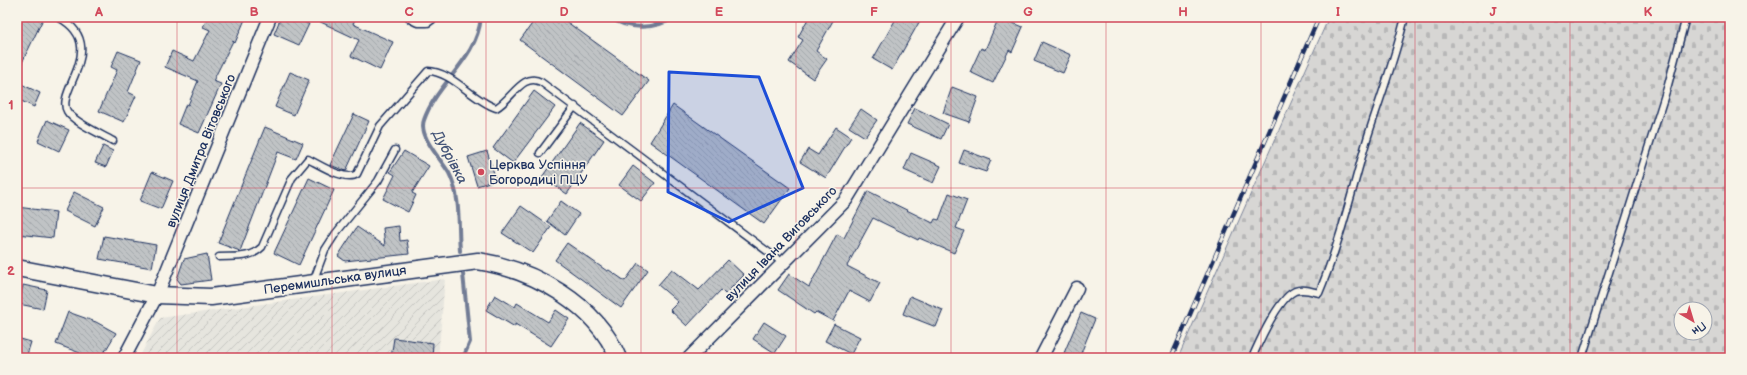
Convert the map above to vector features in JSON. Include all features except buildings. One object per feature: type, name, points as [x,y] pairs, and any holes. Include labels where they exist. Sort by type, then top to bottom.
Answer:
[{"type":"main road","name":"Перемишльська вулиця","points":[[17,268],[157,295],[211,297],[478,261],[499,264],[527,274],[576,304],[605,332],[618,358]]},
{"type":"street","name":"вулиця Дмитра Вітовського","points":[[124,358],[157,295],[270,17]]},
{"type":"street","points":[[412,17],[418,20],[428,20],[431,17]]},
{"type":"street","name":"вулиця Івана Виговського","points":[[689,358],[846,200],[958,17]]},
{"type":"street","points":[[1041,358],[1077,288]]},
{"type":"lane","points":[[58,17],[73,26],[79,35],[81,50],[79,66],[64,104],[66,111],[71,117],[113,141]]},
{"type":"lane","points":[[1252,358],[1272,318],[1294,292],[1303,290],[1319,293],[1333,260],[1344,215],[1398,46],[1405,17]]},
{"type":"lane","points":[[1582,358],[1668,85],[1686,17]]},
{"type":"lane","points":[[219,257],[249,256],[256,253],[262,247],[292,178],[308,159],[346,177],[352,177],[357,174],[380,126],[428,71],[434,71],[463,88],[486,105],[496,108],[505,103],[523,83],[529,79],[536,78],[783,263]]},
{"type":"lane","points":[[540,153],[575,106]]},
{"type":"lane","points":[[312,283],[325,250],[336,233],[378,181],[395,150]]},
{"type":"highlighted area","points":[[669,72],[759,77],[803,188],[729,222],[668,192]]},
{"type":"shaded area","points":[[445,279],[438,358],[139,358],[160,318]]},
{"type":"green space","points":[[1329,17],[1730,17],[1730,358],[1178,358]]},
{"type":"waterway","name":"Дубрівка","points":[[460,251],[456,191],[449,173],[427,140],[423,126],[430,106],[472,46],[478,32],[481,17]]},
{"type":"waterway","name":"Дубрівка","points":[[610,17],[625,25],[642,27],[659,24],[675,17]]},
{"type":"waterway","name":"Дубрівка","points":[[463,274],[470,342],[463,358]]},
{"type":"railway","points":[[1171,358],[1319,17]]},
{"type":"place","name":"Церква Успіння Богородиці ПЦУ","points":[[481,172]]}]
